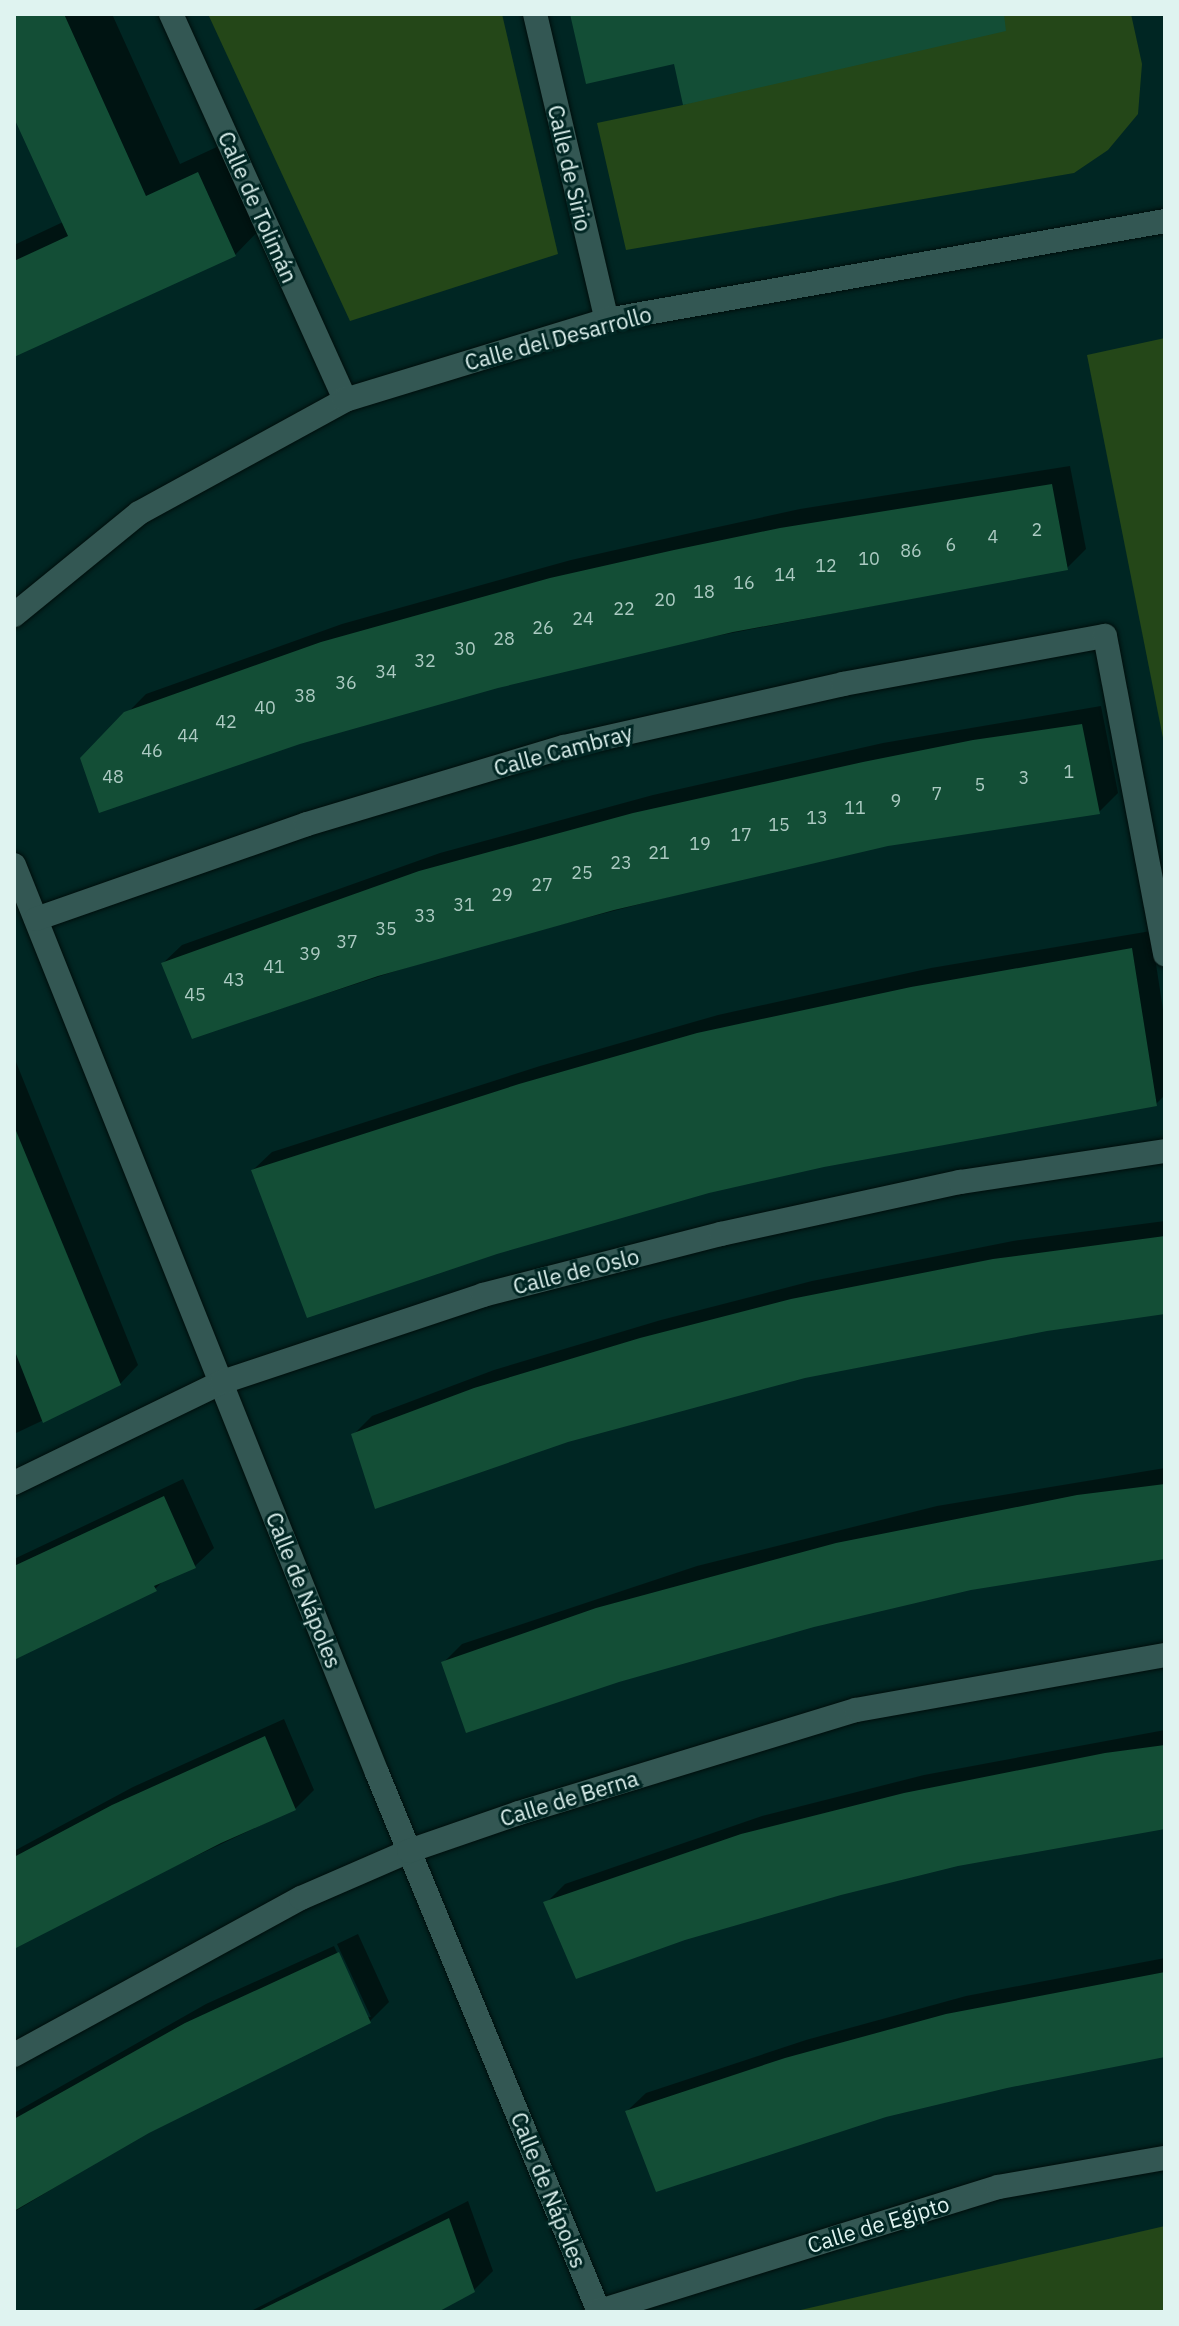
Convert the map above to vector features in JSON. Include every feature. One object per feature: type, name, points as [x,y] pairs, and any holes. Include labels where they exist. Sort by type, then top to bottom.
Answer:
[{"type":"street","name":"Calle de Tolimán","points":[[171,14],[345,400]]},
{"type":"street","name":"Calle de Sirio","points":[[535,14],[607,320]]},
{"type":"street","name":"Calle del Desarrollo","points":[[14,615],[139,513],[345,400],[607,320],[1165,221]]},
{"type":"street","name":"Calle Cambray","points":[[36,919],[307,824],[564,747],[843,684],[1105,636],[1165,954]]},
{"type":"street","name":"Calle de Nápoles","points":[[14,865],[409,1851],[598,2312]]},
{"type":"street","name":"Calle de Oslo","points":[[14,1483],[222,1382],[483,1295],[721,1234],[960,1182],[1165,1151]]},
{"type":"street","name":"Calle de Berna","points":[[14,2055],[301,1898],[409,1851],[534,1809],[856,1710],[1165,1655]]},
{"type":"street","name":"Calle de Egipto","points":[[598,2312],[998,2187],[1165,2158]]},
{"type":"green space","points":[[208,14],[502,14],[558,254],[350,321]]},
{"type":"green space","points":[[979,14],[1131,14],[1142,64],[1138,114],[1108,150],[1074,173],[626,250],[597,123],[683,105]]},
{"type":"green space","points":[[1165,338],[1165,748],[1087,355]]},
{"type":"green space","points":[[1165,2226],[1165,2312],[792,2312]]},
{"type":"building","points":[[14,14],[64,14],[146,196],[198,172],[236,256],[14,357],[14,261],[68,236],[14,118]]},
{"type":"building","points":[[570,14],[1004,14],[1006,31],[683,105],[674,64],[586,84]]},
{"type":"building","points":[[1052,484],[1068,570],[733,632],[498,688],[300,744],[99,813],[80,758],[124,712],[321,642],[550,578],[674,550],[780,528]]},
{"type":"building","points":[[1082,724],[1100,814],[888,846],[614,910],[378,976],[192,1039],[161,963],[419,871],[633,813],[973,740]]},
{"type":"building","points":[[1132,948],[1157,1106],[824,1167],[709,1193],[497,1254],[307,1318],[251,1170],[519,1084],[697,1033],[911,987]]},
{"type":"building","points":[[14,1126],[121,1385],[43,1423],[14,1349]]},
{"type":"building","points":[[1165,1236],[1165,1314],[1047,1331],[805,1378],[568,1442],[375,1509],[351,1434],[474,1388],[640,1338],[791,1299],[993,1259]]},
{"type":"building","points":[[1165,1484],[1165,1559],[971,1590],[814,1627],[619,1682],[466,1733],[441,1662],[596,1608],[836,1543],[1077,1495]]},
{"type":"building","points":[[164,1496],[196,1568],[154,1586],[157,1591],[14,1660],[14,1566]]},
{"type":"building","points":[[265,1736],[296,1810],[221,1843],[14,1949],[14,1857],[112,1805]]},
{"type":"building","points":[[1165,1745],[1165,1829],[958,1866],[841,1895],[685,1940],[576,1979],[543,1902],[741,1834],[904,1793],[1105,1753]]},
{"type":"building","points":[[339,1952],[371,2023],[149,2133],[14,2211],[14,2119],[185,2023]]},
{"type":"building","points":[[1165,1972],[1165,2057],[1007,2088],[886,2117],[656,2192],[625,2111],[785,2058],[946,2014]]},
{"type":"building","points":[[449,2218],[475,2292],[438,2312],[256,2312]]}]
